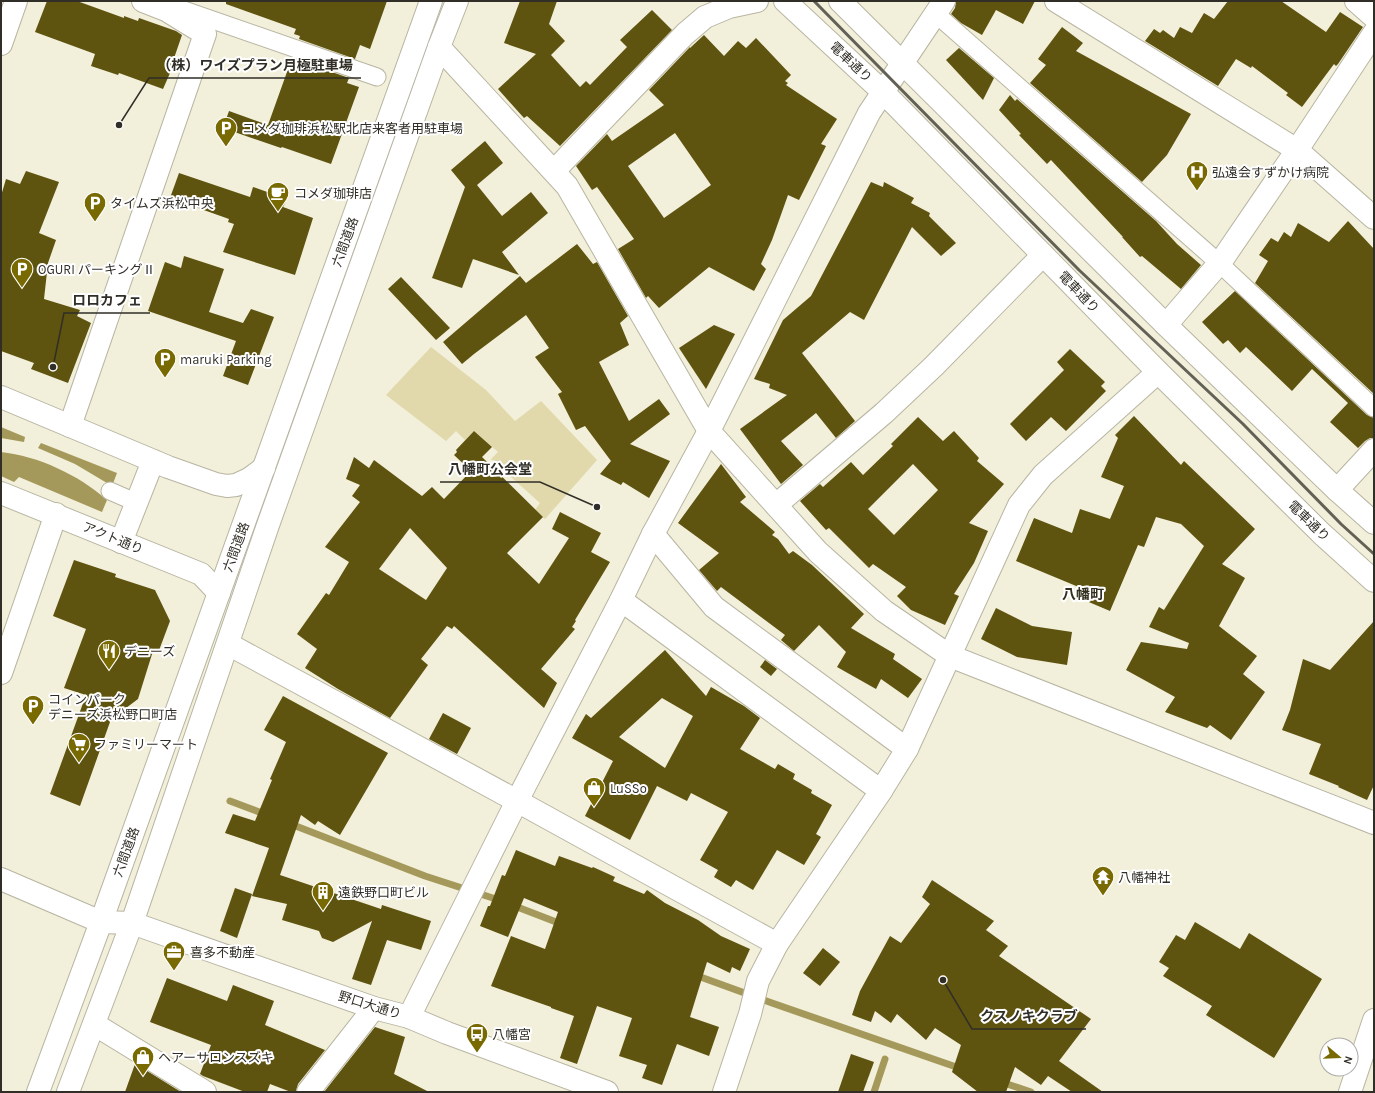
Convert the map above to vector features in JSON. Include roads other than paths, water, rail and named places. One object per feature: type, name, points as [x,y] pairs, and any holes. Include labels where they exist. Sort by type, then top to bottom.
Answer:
[{"type":"street","points":[[1,44],[16,1]]},
{"type":"street","points":[[70,426],[205,34],[166,10],[143,1]]},
{"type":"street","name":"六間道路","points":[[38,1092],[101,922],[431,1]]},
{"type":"street","name":"六間道路","points":[[68,1092],[132,923],[273,510],[439,47],[457,1]]},
{"type":"street","points":[[554,171],[685,34],[705,17],[729,7],[758,1]]},
{"type":"street","name":"電車通り","points":[[785,1],[883,92],[1158,372],[1316,529],[1374,582]]},
{"type":"street","points":[[840,1],[1166,325],[1337,490],[1374,523]]},
{"type":"street","points":[[1056,1],[1297,150],[1374,218]]},
{"type":"street","points":[[1356,1],[1374,17]]},
{"type":"street","points":[[409,1017],[517,801],[621,600],[653,534],[709,431],[869,113],[940,8],[1219,263],[1374,408]]},
{"type":"street","points":[[166,10],[184,10],[377,77]]},
{"type":"street","points":[[1166,325],[1219,263],[1297,150],[1374,33]]},
{"type":"street","points":[[439,47],[567,186],[709,431],[818,552],[884,611],[950,656],[1374,823]]},
{"type":"street","points":[[776,505],[884,413],[923,376],[1043,255]]},
{"type":"street","points":[[724,1092],[750,1014],[758,981],[777,944],[881,791],[907,749],[1019,505],[1043,475],[1158,372]]},
{"type":"street","points":[[1,397],[153,461],[216,484],[227,486],[236,485],[249,479],[264,468]]},
{"type":"street","points":[[1337,490],[1374,450]]},
{"type":"street","points":[[121,542],[153,461]]},
{"type":"street","points":[[110,491],[126,498]]},
{"type":"street","name":"アクト通り","points":[[1,493],[201,574],[219,593]]},
{"type":"street","points":[[1,673],[56,514]]},
{"type":"street","points":[[653,534],[714,607],[907,749]]},
{"type":"street","points":[[621,600],[881,791]]},
{"type":"street","points":[[228,644],[777,944]]},
{"type":"street","points":[[1,880],[101,922]]},
{"type":"street","name":"野口大通り","points":[[101,922],[132,923],[374,1008],[409,1017],[447,1033],[607,1092]]},
{"type":"street","points":[[308,1092],[374,1008]]},
{"type":"street","points":[[1350,1092],[1374,1020]]},
{"type":"street","points":[[94,1024],[205,1092]]},
{"type":"waterway","points":[[230,801],[267,815]]},
{"type":"waterway","points":[[288,823],[425,876],[502,901]]},
{"type":"waterway","points":[[512,905],[564,925]]},
{"type":"waterway","points":[[695,975],[962,1069]]},
{"type":"waterway","points":[[874,1092],[885,1059]]},
{"type":"waterway","points":[[1001,1082],[1031,1092]]},
{"type":"railway","points":[[814,1],[1079,270],[1243,424],[1341,524],[1374,554]]},
{"type":"place","name":"（株）ワイズプラン月極駐車場","points":[[119,125]]},
{"type":"place","name":"コメダ珈琲浜松駅北店来客者用駐車場","points":[[226,148]]},
{"type":"place","name":"弘遠会すずかけ病院","points":[[1197,192]]},
{"type":"place","name":"コメダ珈琲店","points":[[278,212]]},
{"type":"place","name":"タイムズ浜松中央","points":[[95,222]]},
{"type":"place","name":"OGURI パーキングⅡ","points":[[22,288]]},
{"type":"place","name":"ロロカフェ","points":[[53,367]]},
{"type":"place","name":"maruki Parking","points":[[165,378]]},
{"type":"place","name":"八幡町公会堂","points":[[597,507]]},
{"type":"place","name":"デニーズ","points":[[109,670]]},
{"type":"place","name":"コインパーク デニーズ浜松野口町店","points":[[33,726]]},
{"type":"place","name":"ファミリーマート","points":[[79,764]]},
{"type":"place","name":"LuSSo","points":[[594,808]]},
{"type":"place","name":"八幡神社","points":[[1103,896]]},
{"type":"place","name":"遠鉄野口町ビル","points":[[323,912]]},
{"type":"place","name":"喜多不動産","points":[[174,972]]},
{"type":"place","name":"クスノキクラブ","points":[[943,980]]},
{"type":"place","name":"八幡宮","points":[[477,1054]]},
{"type":"place","name":"ヘアーサロンスズキ","points":[[143,1076]]},
{"type":"district","name":"八幡町","points":[[1083,594]]}]
